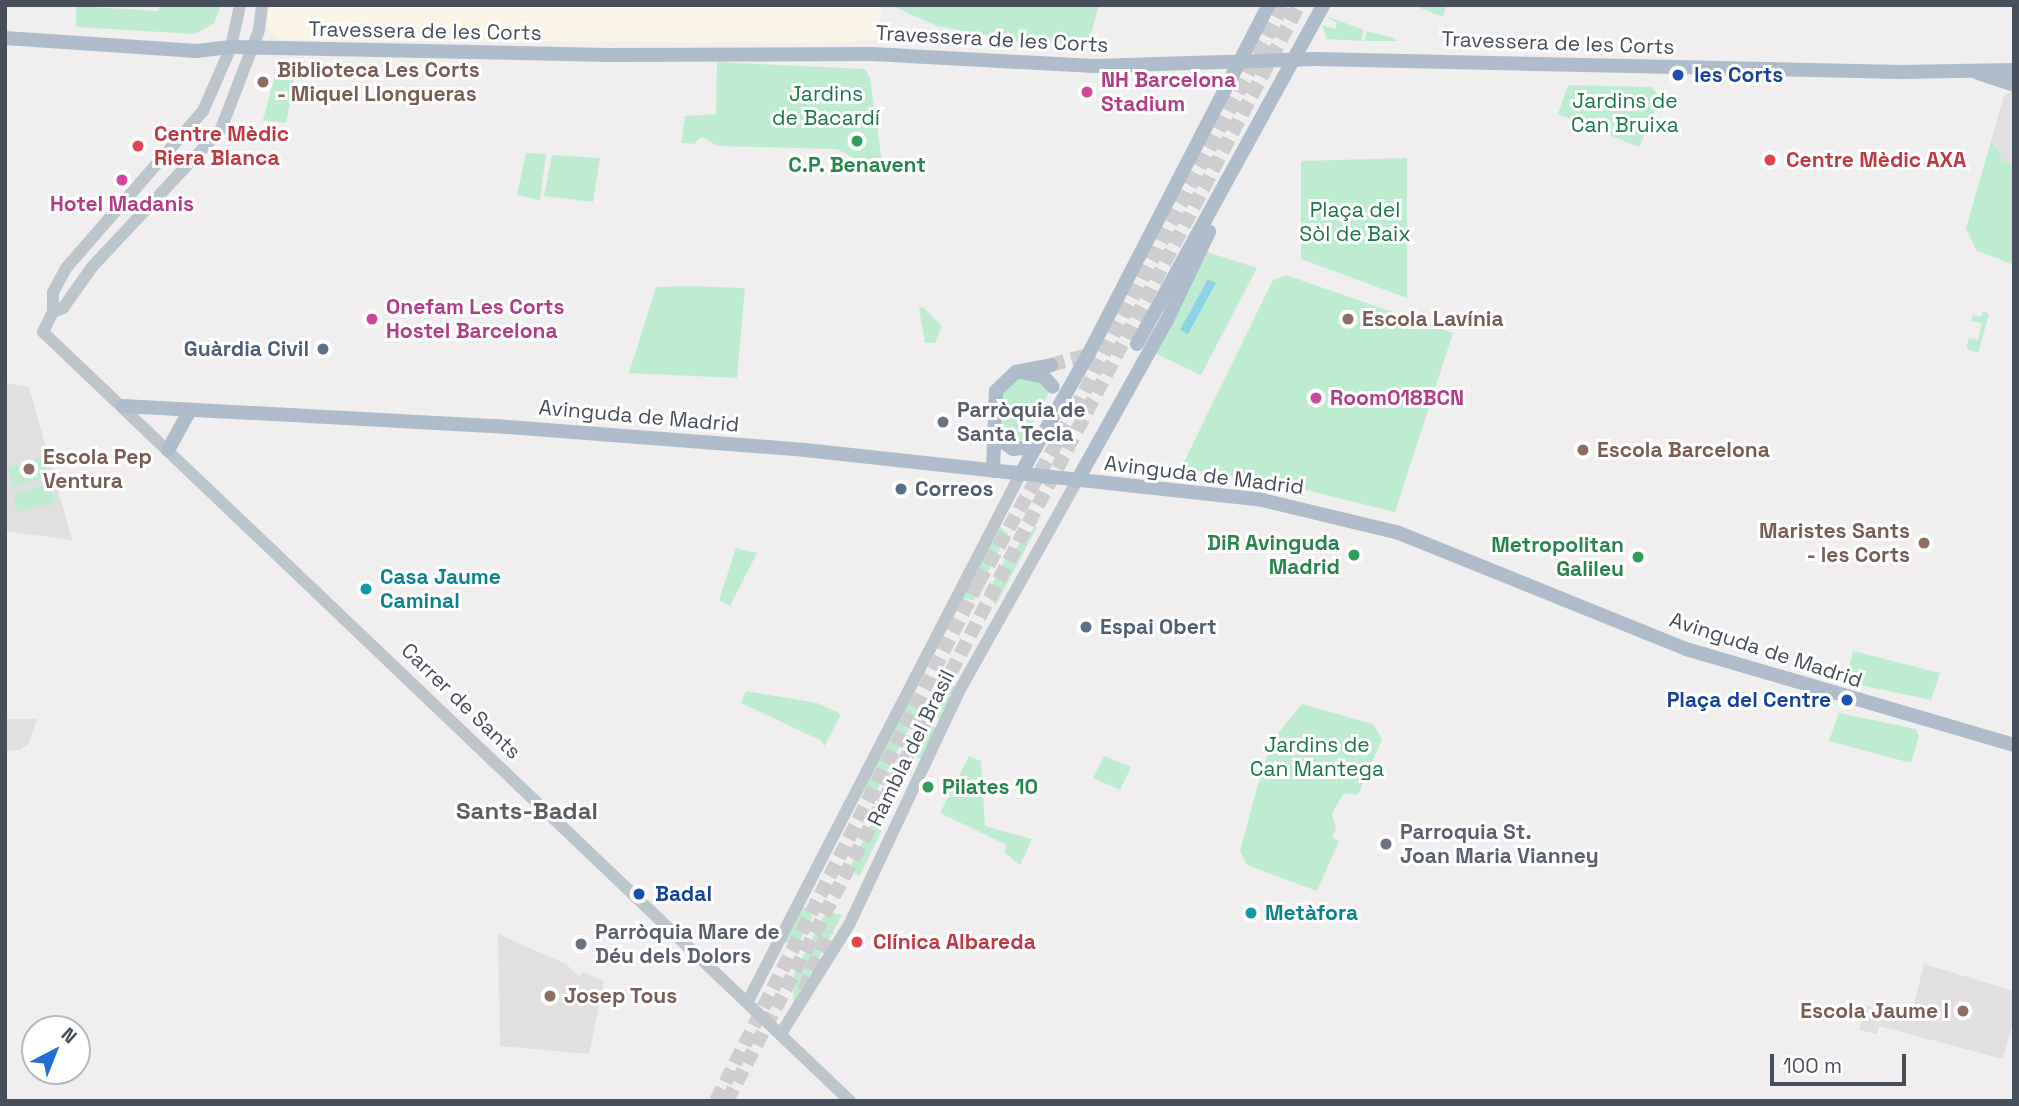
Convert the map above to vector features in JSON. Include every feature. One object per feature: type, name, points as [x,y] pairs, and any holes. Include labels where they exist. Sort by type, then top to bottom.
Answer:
[{"type":"main road","points":[[1020,475],[1269,5]]},
{"type":"main road","points":[[1138,344],[1295,61],[1323,5]]},
{"type":"main road","name":"Travessera de les Corts","points":[[5,38],[204,51],[231,47],[872,54],[1094,66],[1295,61],[1515,61],[1978,73],[2014,70]]},
{"type":"main road","name":"Travessera de les Corts","points":[[1978,73],[2014,85]]},
{"type":"main road","points":[[1077,481],[1174,305],[1216,217],[1219,197]]},
{"type":"main road","points":[[993,471],[996,391],[1016,372],[1051,365]]},
{"type":"main road","points":[[1016,372],[1037,374],[1054,387]]},
{"type":"main road","name":"Avinguda de Madrid","points":[[123,406],[189,412],[416,422],[813,451],[1249,498],[1353,520],[1458,555],[1686,649],[2014,745]]},
{"type":"main road","points":[[168,450],[189,412]]},
{"type":"main road","points":[[996,437],[1013,449],[1036,447]]},
{"type":"street","points":[[240,5],[231,47],[222,71],[193,127],[61,276],[51,301],[53,312],[63,308],[82,279],[221,129],[252,49],[262,5]]},
{"type":"street","points":[[204,51],[218,57],[222,71]]},
{"type":"street","points":[[118,210],[123,221],[132,224]]},
{"type":"street","name":"Carrer de Sants","points":[[53,312],[43,331],[782,1032],[850,1101]]},
{"type":"street","name":"Rambla del Brasil","points":[[748,1001],[1020,475]]},
{"type":"street","name":"Rambla del Brasil","points":[[782,1032],[850,923],[964,682],[1077,481]]},
{"type":"shaded area","points":[[268,5],[882,5],[877,38],[848,43],[281,40],[268,29]]},
{"type":"shaded area","points":[[2014,93],[2014,164],[2001,161],[2002,153],[1991,141],[2004,96]]},
{"type":"shaded area","name":"Escola Pep Ventura","points":[[5,383],[29,387],[72,540],[5,531]]},
{"type":"shaded area","points":[[5,719],[37,719],[29,743],[20,750],[5,751]]},
{"type":"shaded area","name":"Josep Tous","points":[[498,934],[566,964],[579,976],[583,972],[604,981],[589,1054],[500,1046]]},
{"type":"shaded area","name":"Escola Jaume I","points":[[1924,964],[2014,991],[2014,1017],[2003,1059],[1879,1026],[1877,1034],[1859,1030],[1865,1005],[1911,1017]]},
{"type":"green space","points":[[159,5],[221,5],[214,23],[195,34],[76,27],[76,6],[159,11]]},
{"type":"green space","points":[[890,5],[1099,5],[1089,42],[1028,43],[937,26]]},
{"type":"green space","points":[[1413,5],[1447,5],[1443,17]]},
{"type":"green space","points":[[1326,16],[1364,30],[1361,41],[1327,39],[1322,25],[1335,29],[1337,23]]},
{"type":"green space","points":[[1367,31],[1394,38],[1397,41],[1364,41]]},
{"type":"green space","name":"Jardins de Bacardí","points":[[717,62],[865,69],[870,78],[882,162],[863,163],[837,149],[718,146],[702,137],[694,144],[681,143],[685,116],[716,114]]},
{"type":"green space","points":[[275,75],[295,75],[286,123],[263,120]]},
{"type":"green space","name":"Jardins de Can Bruixa","points":[[1568,85],[1652,87],[1660,99],[1639,147],[1558,114]]},
{"type":"green space","points":[[1991,141],[2002,154],[2001,161],[2014,164],[2014,265],[1976,250],[1966,228]]},
{"type":"green space","points":[[526,153],[546,154],[540,200],[517,195]]},
{"type":"green space","points":[[552,155],[600,158],[593,202],[544,196]]},
{"type":"green space","name":"Plaça del Sòl de Baix","points":[[1407,158],[1407,298],[1301,259],[1301,161]]},
{"type":"green space","points":[[1204,251],[1257,268],[1201,375],[1154,353]]},
{"type":"green space","points":[[1286,275],[1453,333],[1395,512],[1282,484],[1181,468],[1273,280]]},
{"type":"green space","points":[[656,287],[745,288],[737,378],[629,373]]},
{"type":"green space","points":[[923,307],[942,326],[935,343],[925,343],[919,308]]},
{"type":"green space","points":[[1983,311],[1989,314],[1978,353],[1967,349],[1967,344],[1969,338],[1978,340],[1982,323],[1971,321],[1973,315],[1981,317]]},
{"type":"green space","points":[[1018,378],[1034,379],[1050,391],[1025,438],[1017,442],[1004,436],[1001,406],[1002,395]]},
{"type":"green space","points":[[43,458],[48,477],[13,487],[8,467]]},
{"type":"green space","points":[[50,484],[56,502],[18,512],[13,494]]},
{"type":"green space","points":[[998,525],[1008,533],[974,600],[961,598]]},
{"type":"green space","points":[[1036,526],[996,605],[986,596],[1004,561]]},
{"type":"green space","points":[[736,548],[757,553],[730,606],[719,600]]},
{"type":"green space","name":"Plaça del Centre","points":[[1853,651],[1940,673],[1931,700],[1851,683],[1847,676]]},
{"type":"green space","points":[[942,685],[955,686],[939,719],[927,713]]},
{"type":"green space","points":[[746,691],[817,703],[841,714],[824,747],[822,741],[741,703]]},
{"type":"green space","points":[[912,695],[923,701],[871,802],[861,796]]},
{"type":"green space","name":"Jardins de Can Mantega","points":[[1302,704],[1373,724],[1382,739],[1358,795],[1344,793],[1332,813],[1336,830],[1332,837],[1339,841],[1317,891],[1247,865],[1240,851],[1263,766],[1278,733]]},
{"type":"green space","name":"Plaça del Centre","points":[[1839,713],[1916,729],[1919,736],[1911,763],[1829,741]]},
{"type":"green space","points":[[922,723],[937,728],[921,759],[908,753]]},
{"type":"green space","points":[[969,756],[981,761],[985,826],[1032,839],[1020,865],[1004,852],[1007,845],[940,813]]},
{"type":"green space","points":[[1104,756],[1131,767],[1120,790],[1093,778]]},
{"type":"green space","points":[[872,823],[883,828],[859,877],[849,868]]},
{"type":"green space","points":[[802,905],[813,916],[796,948],[783,941]]},
{"type":"green space","points":[[826,912],[842,915],[793,1006],[794,974]]},
{"type":"water","points":[[1208,279],[1216,283],[1188,334],[1180,330]]},
{"type":"tunnel","points":[[716,1101],[978,583],[1075,410],[1283,5]]},
{"type":"tunnel","points":[[727,1101],[1299,5]]},
{"type":"tunnel","points":[[1051,365],[1094,353]]},
{"type":"tunnel","points":[[804,990],[828,931]]},
{"type":"place","name":"les Corts","points":[[1678,75]]},
{"type":"place","name":"Biblioteca Les Corts - Miquel Llongueras","points":[[263,82]]},
{"type":"place","name":"NH Barcelona Stadium","points":[[1087,92]]},
{"type":"place","name":"C.P. Benavent","points":[[857,141]]},
{"type":"place","name":"Centre Mèdic Riera Blanca","points":[[138,146]]},
{"type":"place","name":"Centre Mèdic AXA","points":[[1770,160]]},
{"type":"place","name":"Hotel Madanis","points":[[122,180]]},
{"type":"place","name":"Onefam Les Corts Hostel Barcelona","points":[[372,319]]},
{"type":"place","name":"Escola Lavínia","points":[[1348,319]]},
{"type":"place","name":"Guàrdia Civil","points":[[323,349]]},
{"type":"place","name":"Room018BCN","points":[[1316,398]]},
{"type":"place","name":"Parròquia de Santa Tecla","points":[[943,422]]},
{"type":"place","name":"Escola Barcelona","points":[[1583,450]]},
{"type":"place","name":"Escola Pep Ventura","points":[[29,469]]},
{"type":"place","name":"Correos","points":[[901,489]]},
{"type":"place","name":"Maristes Sants - les Corts","points":[[1924,543]]},
{"type":"place","name":"DiR Avinguda Madrid","points":[[1354,555]]},
{"type":"place","name":"Metropolitan Galileu","points":[[1638,557]]},
{"type":"place","name":"Casa Jaume Caminal","points":[[366,589]]},
{"type":"place","name":"Espai Obert","points":[[1086,627]]},
{"type":"place","name":"Plaça del Centre","points":[[1847,700]]},
{"type":"place","name":"Pilates 10","points":[[928,787]]},
{"type":"place","name":"Parroquia St. Joan Maria Vianney","points":[[1386,844]]},
{"type":"place","name":"Badal","points":[[639,894]]},
{"type":"place","name":"Metàfora","points":[[1251,913]]},
{"type":"place","name":"Clínica Albareda","points":[[857,942]]},
{"type":"place","name":"Parròquia Mare de Déu dels Dolors","points":[[581,944]]},
{"type":"place","name":"Josep Tous","points":[[550,996]]},
{"type":"place","name":"Escola Jaume I","points":[[1963,1011]]},
{"type":"district","name":"Sants-Badal","points":[[527,811]]}]
